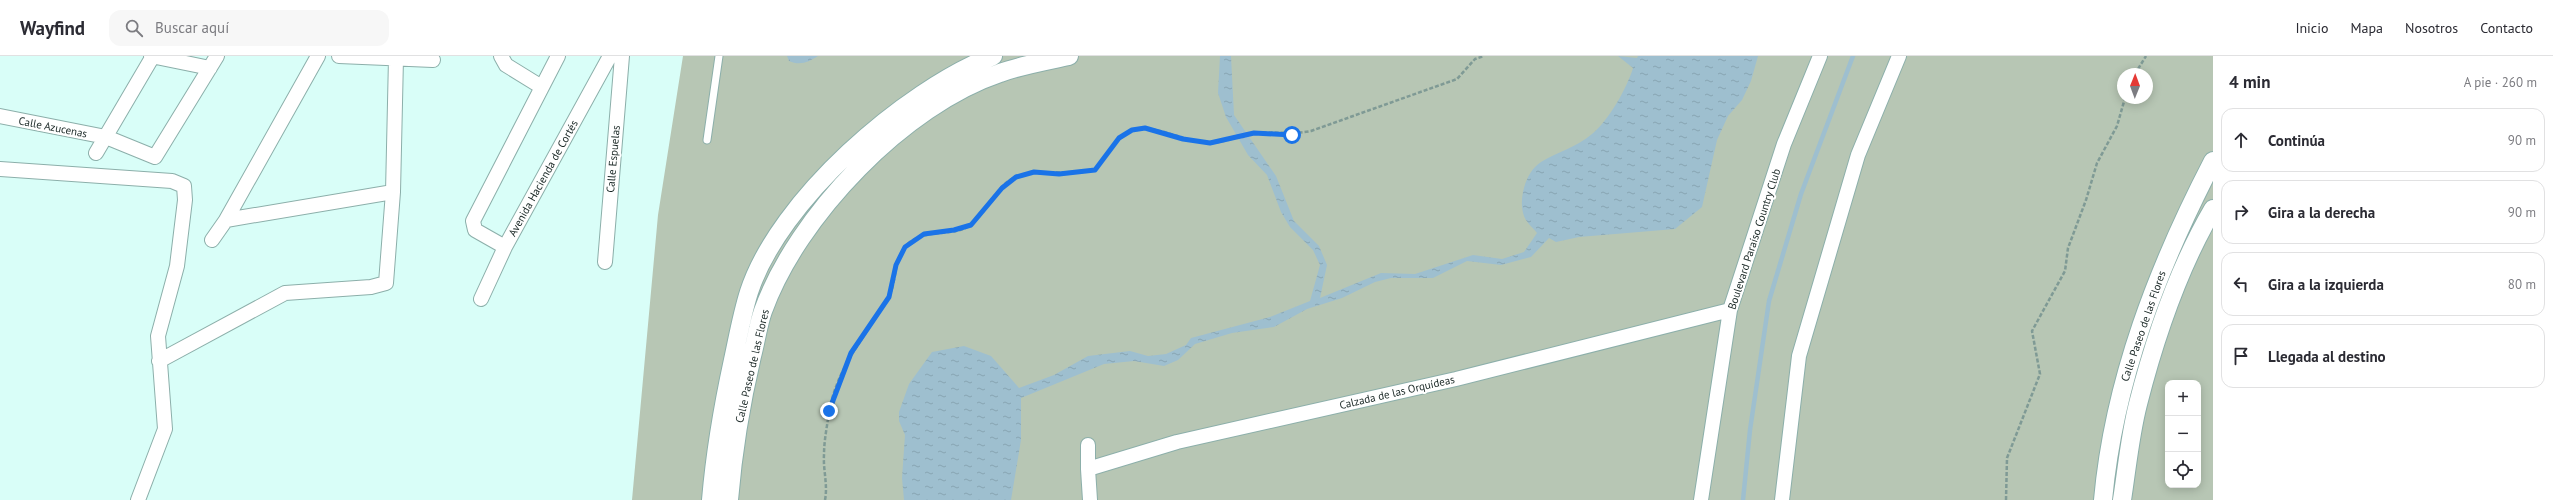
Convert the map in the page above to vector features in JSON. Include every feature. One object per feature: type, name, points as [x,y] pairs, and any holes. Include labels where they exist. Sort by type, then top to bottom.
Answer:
[{"type":"street","points":[[96,153],[152,56],[214,62]]},
{"type":"street","points":[[212,240],[226,220],[318,56]]},
{"type":"street","points":[[339,56],[433,60]]},
{"type":"street","points":[[501,56],[506,65],[540,86]]},
{"type":"street","name":"Avenida Hacienda de Cortés","points":[[558,56],[540,86],[473,221],[476,230],[505,247],[610,56]]},
{"type":"street","name":"Calle Espuelas","points":[[605,262],[622,56]]},
{"type":"street","name":"Calle Paseo de las Flores","points":[[711,500],[716,453],[739,333],[749,291],[773,244],[802,204],[842,159],[886,119],[943,80],[991,63],[1069,56]]},
{"type":"street","name":"Boulevard Paraíso Country Club","points":[[1701,500],[1730,310],[1784,144],[1820,56]]},
{"type":"street","points":[[1782,500],[1799,356],[1858,155],[1899,56]]},
{"type":"street","points":[[158,361],[285,293],[370,287],[386,283],[393,192],[396,58]]},
{"type":"street","name":"Calle Azucenas","points":[[0,116],[106,137],[155,157],[214,62]]},
{"type":"street","name":"Calle Paseo de las Flores","points":[[729,500],[742,400],[763,312],[784,265],[849,178],[892,136],[941,102],[991,63]]},
{"type":"street","name":"Calle Paseo de las Flores","points":[[2103,500],[2118,401],[2139,336],[2179,228],[2213,161]]},
{"type":"street","points":[[0,169],[172,181],[184,186],[185,200],[177,266],[158,336],[158,361],[165,428],[138,500]]},
{"type":"street","points":[[226,220],[393,192]]},
{"type":"street","name":"Calle Paseo de las Flores","points":[[2122,500],[2137,405],[2170,301],[2194,242],[2213,209]]},
{"type":"street","points":[[481,299],[505,247]]},
{"type":"street","name":"Calzada de las Orquídeas","points":[[1088,469],[1177,442],[1456,379],[1730,310]]},
{"type":"street","points":[[1088,445],[1090,500]]},
{"type":"lane","points":[[707,140],[719,56]]},
{"type":"path","points":[[825,500],[824,455],[831,405],[851,353],[889,297],[896,265],[905,247],[924,234],[954,230],[971,225],[1002,188],[1016,177],[1034,172],[1059,174],[1095,170],[1119,138],[1132,130],[1145,128],[1183,139],[1210,143],[1254,133],[1292,135],[1311,131],[1457,79],[1475,60],[1484,56]]},
{"type":"path","points":[[2139,68],[2146,56]]},
{"type":"path","points":[[2006,500],[2007,458],[2040,374],[2032,331],[2065,271],[2068,248],[2086,200],[2097,163],[2117,126],[2123,104]]},
{"type":"green space","points":[[683,56],[2213,56],[2213,500],[632,500],[658,215]]},
{"type":"water","points":[[787,56],[818,56],[808,62],[797,63],[789,61]]},
{"type":"water","points":[[1220,56],[1231,56],[1234,115],[1276,176],[1294,221],[1319,246],[1327,265],[1320,298],[1381,273],[1415,274],[1473,255],[1502,259],[1524,252],[1537,233],[1526,220],[1522,209],[1524,187],[1527,179],[1535,167],[1541,162],[1586,139],[1605,121],[1622,94],[1633,68],[1618,56],[1637,58],[1638,56],[1758,56],[1751,81],[1742,100],[1728,116],[1717,140],[1702,207],[1675,229],[1579,237],[1556,242],[1549,238],[1531,257],[1501,265],[1467,261],[1433,278],[1391,278],[1375,282],[1342,298],[1307,309],[1274,327],[1232,333],[1195,344],[1178,360],[1164,366],[1134,361],[1104,364],[1021,398],[1021,440],[1011,500],[904,500],[902,478],[905,435],[899,421],[899,412],[909,384],[932,352],[964,346],[991,356],[1019,388],[1054,375],[1088,356],[1130,351],[1148,356],[1166,354],[1186,345],[1191,338],[1270,317],[1310,301],[1320,265],[1313,250],[1290,227],[1281,212],[1267,175],[1248,155],[1226,117],[1218,93]]},
{"type":"waterway","points":[[1743,500],[1750,430],[1769,301],[1801,194],[1853,56]]},
{"type":"route","points":[[829,411],[837,385],[851,353],[889,297],[896,265],[905,247],[924,234],[954,230],[971,225],[1002,188],[1016,177],[1034,172],[1059,174],[1083,173],[1095,170],[1108,155],[1119,138],[1132,130],[1145,128],[1183,139],[1210,143],[1254,133],[1292,135]]}]
